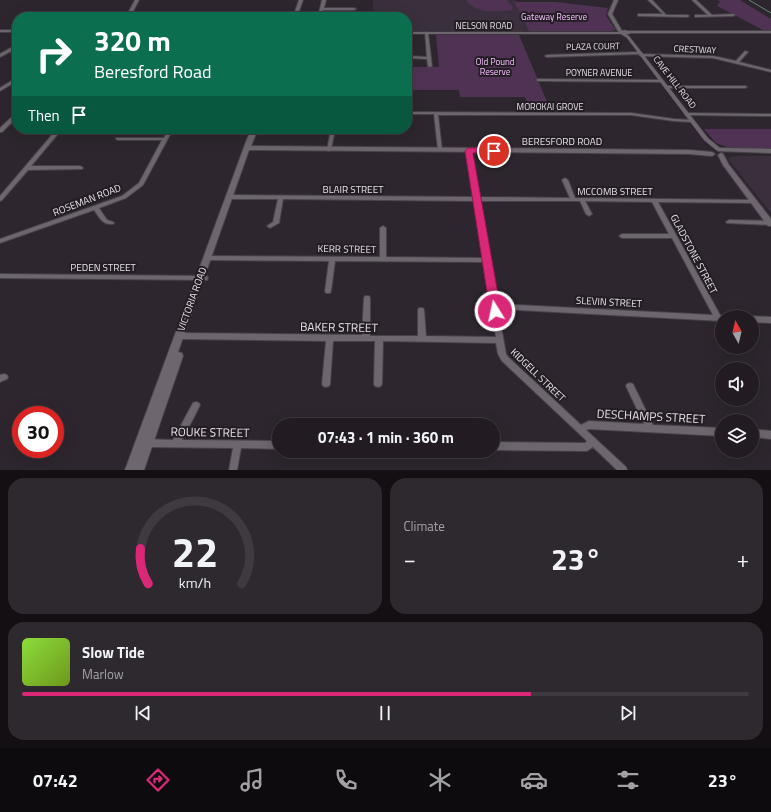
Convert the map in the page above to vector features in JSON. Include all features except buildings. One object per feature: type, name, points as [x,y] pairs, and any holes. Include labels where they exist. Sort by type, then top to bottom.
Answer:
[{"type":"main road","points":[[295,12],[298,0]]},
{"type":"main road","points":[[296,12],[301,0]]},
{"type":"main road","points":[[0,31],[12,31]]},
{"type":"main road","name":"VICTORIA ROAD","points":[[131,470],[144,443],[254,134]]},
{"type":"main road","name":"BERESFORD ROAD","points":[[248,149],[771,152]]},
{"type":"main road","name":"CAVE HILL ROAD","points":[[716,152],[771,223]]},
{"type":"main road","name":"VICTORIA ROAD","points":[[138,470],[144,443]]},
{"type":"street","points":[[131,12],[137,0]]},
{"type":"street","points":[[321,12],[324,0]]},
{"type":"street","points":[[616,0],[612,12],[614,14],[614,19],[624,33]]},
{"type":"street","points":[[650,0],[666,16]]},
{"type":"street","points":[[694,0],[712,16]]},
{"type":"street","points":[[322,9],[354,9]]},
{"type":"street","points":[[639,15],[687,16]]},
{"type":"street","points":[[696,16],[733,15]]},
{"type":"street","name":"NELSON ROAD","points":[[412,33],[771,32]]},
{"type":"street","points":[[426,33],[430,66]]},
{"type":"street","name":"CAVE HILL ROAD","points":[[624,33],[716,152]]},
{"type":"street","points":[[2,55],[12,49]]},
{"type":"street","points":[[736,62],[746,52]]},
{"type":"street","name":"PLAZA COURT","points":[[547,56],[640,54]]},
{"type":"street","name":"CRESTWAY","points":[[640,54],[700,55],[771,71]]},
{"type":"street","points":[[412,58],[428,58]]},
{"type":"street","name":"POYNER AVENUE","points":[[538,80],[661,81]]},
{"type":"street","points":[[0,90],[12,82]]},
{"type":"street","points":[[666,87],[744,87]]},
{"type":"street","name":"MOROKAI GROVE","points":[[412,113],[631,114],[692,121]]},
{"type":"street","points":[[436,113],[440,150]]},
{"type":"street","points":[[687,114],[771,115]]},
{"type":"street","points":[[0,131],[12,120]]},
{"type":"street","points":[[0,200],[56,134]]},
{"type":"street","name":"ROSEMAN ROAD","points":[[0,241],[124,197],[141,184],[169,134]]},
{"type":"street","points":[[329,150],[332,134]]},
{"type":"street","points":[[118,139],[166,139]]},
{"type":"street","name":"KIDGELL STREET","points":[[468,151],[502,354],[505,359],[623,470]]},
{"type":"street","points":[[27,168],[80,168]]},
{"type":"street","points":[[565,180],[572,199]]},
{"type":"street","name":"BLAIR STREET","points":[[231,197],[477,199]]},
{"type":"street","points":[[270,226],[276,223],[281,197]]},
{"type":"street","name":"MCCOMB STREET","points":[[477,199],[754,201]]},
{"type":"street","points":[[582,200],[589,214]]},
{"type":"street","name":"GLADSTONE STREET","points":[[654,200],[715,310]]},
{"type":"street","points":[[96,208],[105,221],[111,223]]},
{"type":"street","points":[[729,222],[771,223]]},
{"type":"street","points":[[383,228],[383,260]]},
{"type":"street","points":[[622,236],[673,236]]},
{"type":"street","name":"KERR STREET","points":[[210,258],[487,260]]},
{"type":"street","points":[[328,291],[332,259]]},
{"type":"street","name":"PEDEN STREET","points":[[0,276],[203,278]]},
{"type":"street","points":[[366,338],[367,298]]},
{"type":"street","name":"SLEVIN STREET","points":[[495,306],[715,318]]},
{"type":"street","points":[[421,310],[422,339]]},
{"type":"street","points":[[759,319],[771,320]]},
{"type":"street","name":"BAKER STREET","points":[[182,336],[500,340]]},
{"type":"street","points":[[326,384],[330,338]]},
{"type":"street","points":[[378,384],[379,339]]},
{"type":"street","points":[[630,386],[650,428]]},
{"type":"street","points":[[176,443],[180,434],[192,417],[196,405]]},
{"type":"street","name":"DESCHAMPS STREET","points":[[580,429],[589,425],[715,432]]},
{"type":"street","points":[[759,434],[771,435]]},
{"type":"street","points":[[500,446],[587,447],[593,441]]},
{"type":"street","name":"ROUKE STREET","points":[[144,443],[272,445]]},
{"type":"street","points":[[233,470],[238,444]]},
{"type":"shaded area","points":[[373,0],[513,0],[529,31],[412,32],[412,12],[373,12]]},
{"type":"shaded area","points":[[732,156],[771,156],[771,213],[728,159]]},
{"type":"green space","points":[[466,0],[507,0],[513,7],[512,10],[487,11],[475,8]]},
{"type":"green space","name":"Gateway Reserve","points":[[513,0],[517,2],[556,2],[608,8],[606,16],[616,30],[529,31]]},
{"type":"green space","points":[[717,0],[740,0],[771,19],[771,31],[765,31],[717,6],[720,1]]},
{"type":"green space","name":"Old Pound Reserve","points":[[436,35],[519,35],[551,111],[530,111],[525,97],[460,97],[459,90],[412,90],[412,67],[439,67]]},
{"type":"green space","points":[[704,129],[771,129],[771,149],[730,148],[716,143]]},
{"type":"waterway","points":[[749,0],[771,13]]},
{"type":"route","points":[[494,151],[468,151],[477,196],[495,311]]}]
